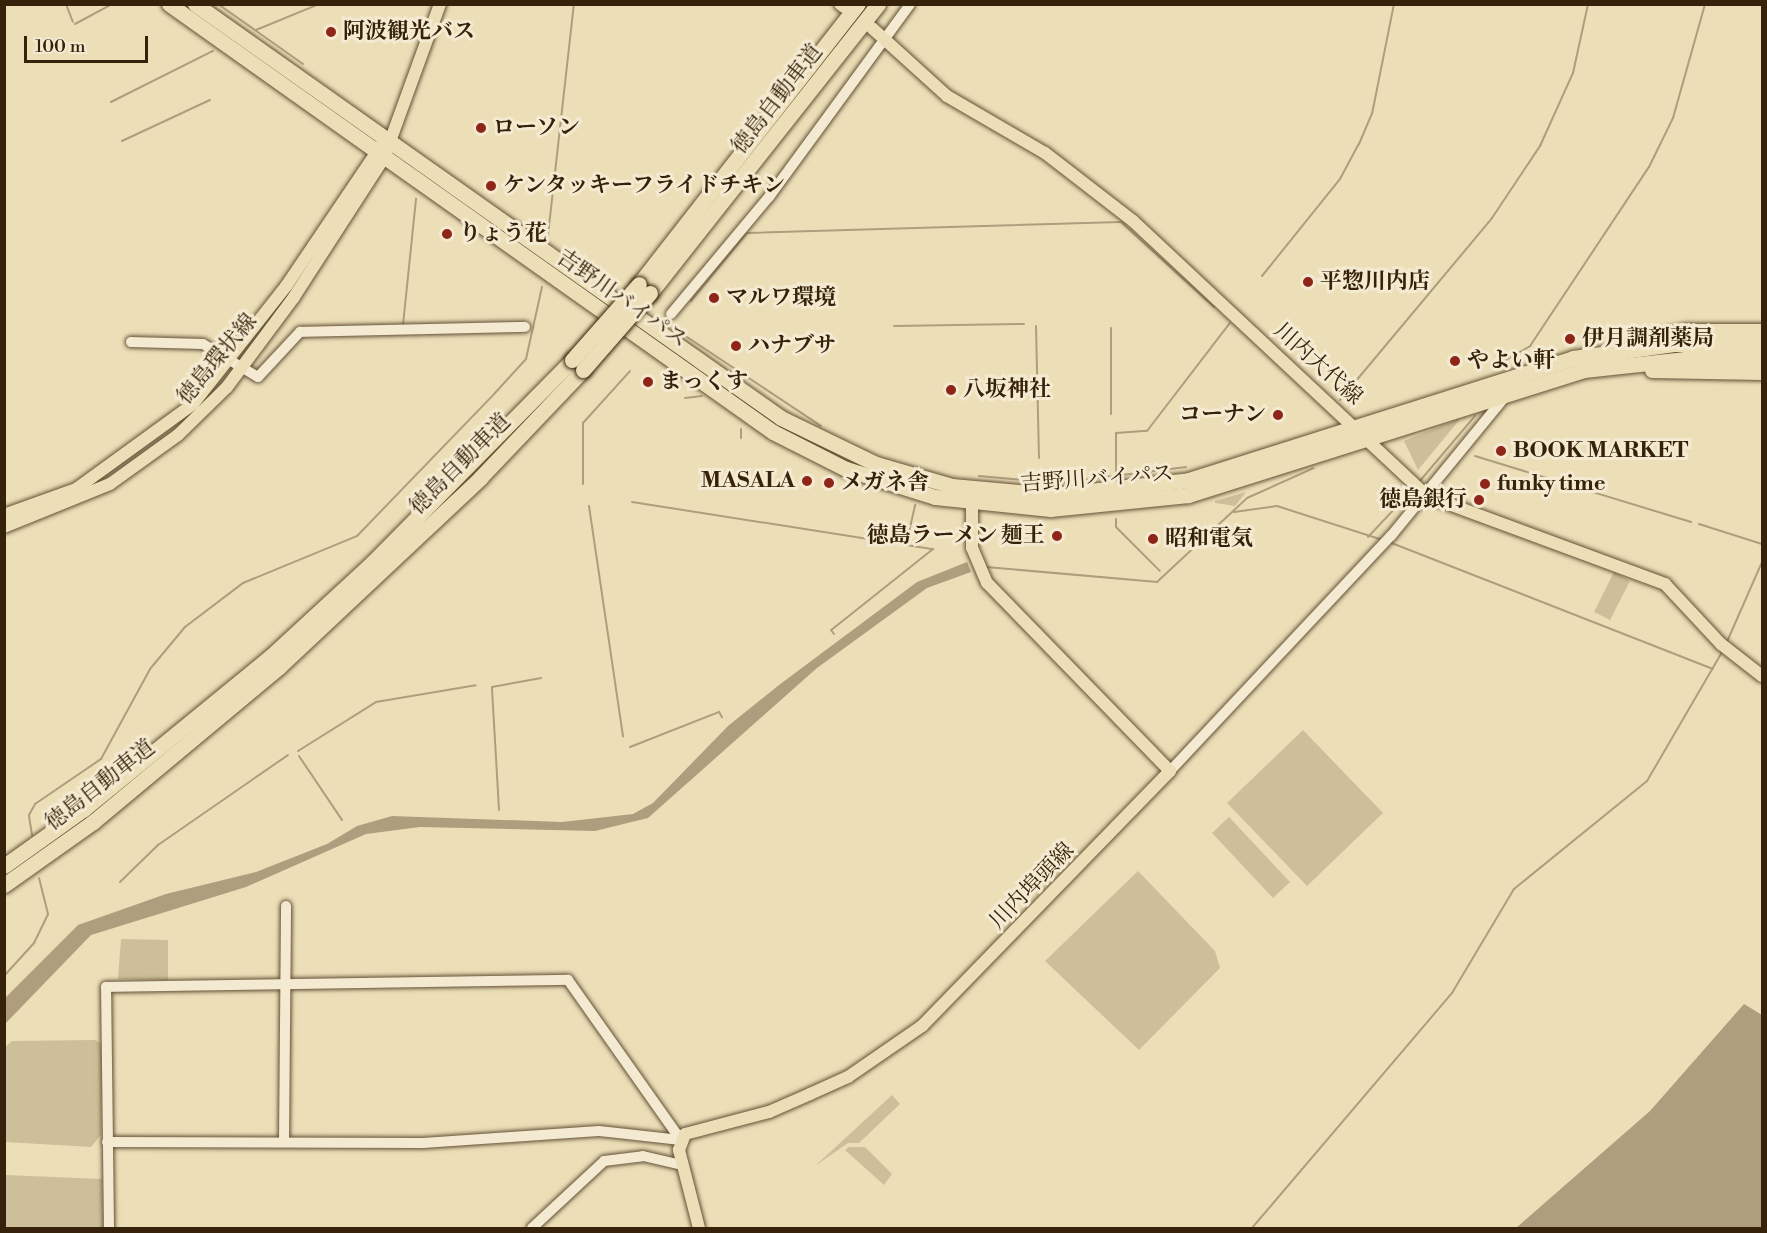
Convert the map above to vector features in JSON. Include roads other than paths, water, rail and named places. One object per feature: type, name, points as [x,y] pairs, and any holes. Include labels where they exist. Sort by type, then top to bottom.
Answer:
[{"type":"highway","name":"吉野川バイパス","points":[[169,4],[773,432],[846,469],[972,496],[1050,509],[1188,495],[1372,440],[1509,392],[1623,364],[1721,357],[1762,345]]},
{"type":"highway","name":"吉野川バイパス","points":[[195,4],[781,418],[876,464],[972,496],[1052,495],[1132,490],[1189,480],[1525,370],[1630,348],[1762,359]]},
{"type":"highway","name":"徳島自動車道","points":[[4,885],[93,822],[279,667],[480,478],[644,289],[878,4]]},
{"type":"highway","name":"徳島自動車道","points":[[644,289],[847,5]]},
{"type":"highway","points":[[1630,348],[1687,331],[1762,331]]},
{"type":"highway","points":[[1721,357],[1762,372]]},
{"type":"highway","name":"徳島自動車道","points":[[4,867],[84,809],[270,657],[381,554],[577,365]]},
{"type":"main road","name":"徳島環状線","points":[[4,527],[83,499],[137,467],[201,414],[236,366],[388,140],[440,4]]},
{"type":"main road","name":"川内大代線","points":[[872,28],[947,96],[1045,153],[1134,221],[1372,440],[1419,488],[1665,584],[1724,647],[1762,676]]},
{"type":"main road","name":"徳島環状線","points":[[4,515],[76,489],[103,472],[184,412],[236,366]]},
{"type":"main road","points":[[972,496],[975,558],[981,573],[1170,771]]},
{"type":"main road","name":"川内埠頭線","points":[[681,1140],[693,1131],[769,1112],[820,1090],[922,1026],[1170,771]]},
{"type":"main road","points":[[681,1140],[682,1165],[699,1228]]},
{"type":"street","points":[[671,314],[770,197],[910,4]]},
{"type":"street","points":[[131,342],[203,344],[236,366],[262,376],[300,332],[525,327]]},
{"type":"street","points":[[1170,771],[1391,536],[1419,488],[1509,392],[1525,370]]},
{"type":"street","points":[[284,1141],[288,987],[286,906]]},
{"type":"street","points":[[109,1228],[106,987],[288,987],[568,980],[681,1140]]},
{"type":"street","points":[[107,1142],[423,1143],[599,1131],[681,1140]]},
{"type":"street","points":[[532,1228],[604,1161],[643,1156],[682,1165]]},
{"type":"waterway","points":[[66,4],[73,22]]},
{"type":"waterway","points":[[75,24],[112,4]]},
{"type":"waterway","points":[[218,4],[303,64]]},
{"type":"waterway","points":[[256,30],[319,4]]},
{"type":"waterway","points":[[548,235],[574,4]]},
{"type":"waterway","points":[[1262,276],[1340,179],[1359,144],[1372,114],[1394,4]]},
{"type":"waterway","points":[[1340,400],[1492,218],[1540,146],[1573,73],[1588,4]]},
{"type":"waterway","points":[[1506,360],[1530,346],[1649,167],[1673,118],[1705,4]]},
{"type":"waterway","points":[[111,102],[213,51]]},
{"type":"waterway","points":[[122,141],[210,100]]},
{"type":"waterway","points":[[403,325],[416,199]]},
{"type":"waterway","points":[[691,301],[747,233],[1121,222],[1214,307]]},
{"type":"waterway","points":[[32,835],[29,815],[35,804],[101,759],[150,669],[185,627],[243,583],[357,536],[495,393],[526,359],[542,287]]},
{"type":"waterway","points":[[1116,477],[1116,433],[1147,431],[1230,323]]},
{"type":"waterway","points":[[894,326],[1024,324]]},
{"type":"waterway","points":[[1036,326],[1039,458]]},
{"type":"waterway","points":[[1111,328],[1111,414]]},
{"type":"waterway","points":[[675,329],[821,426]]},
{"type":"waterway","points":[[583,484],[583,423],[630,371]]},
{"type":"waterway","points":[[685,398],[702,396]]},
{"type":"waterway","points":[[1419,482],[1475,416]]},
{"type":"waterway","points":[[741,429],[741,438]]},
{"type":"waterway","points":[[1475,456],[1691,522]]},
{"type":"waterway","points":[[979,476],[1058,483],[1186,467]]},
{"type":"waterway","points":[[986,567],[1157,582],[1247,498],[1314,468]]},
{"type":"waterway","points":[[1368,537],[1413,489]]},
{"type":"waterway","points":[[632,502],[933,549],[831,630],[834,634]]},
{"type":"waterway","points":[[908,536],[915,505]]},
{"type":"waterway","points":[[589,506],[623,737]]},
{"type":"waterway","points":[[1234,512],[1277,506],[1383,540]]},
{"type":"waterway","points":[[1116,519],[1116,527],[1160,571]]},
{"type":"waterway","points":[[1699,524],[1762,544]]},
{"type":"waterway","points":[[1389,542],[1713,669]]},
{"type":"waterway","points":[[1726,644],[1762,562]]},
{"type":"waterway","points":[[1252,1228],[1452,993],[1514,889],[1647,781],[1722,652]]},
{"type":"waterway","points":[[499,810],[492,687],[541,678]]},
{"type":"waterway","points":[[298,751],[376,702],[476,685]]},
{"type":"waterway","points":[[630,747],[719,712],[722,717]]},
{"type":"waterway","points":[[120,882],[158,845],[288,755]]},
{"type":"waterway","points":[[299,756],[342,820]]},
{"type":"waterway","points":[[4,976],[34,943],[48,914],[39,878]]},
{"type":"place","name":"阿波観光バス","points":[[331,32]]},
{"type":"place","name":"ローソン","points":[[481,128]]},
{"type":"place","name":"ケンタッキーフライドチキン","points":[[491,186]]},
{"type":"place","name":"りょう花","points":[[447,234]]},
{"type":"place","name":"平惣川内店","points":[[1308,282]]},
{"type":"place","name":"マルワ環境","points":[[714,298]]},
{"type":"place","name":"伊月調剤薬局","points":[[1570,339]]},
{"type":"place","name":"ハナブサ","points":[[736,346]]},
{"type":"place","name":"やよい軒","points":[[1455,361]]},
{"type":"place","name":"まっくす","points":[[648,382]]},
{"type":"place","name":"八坂神社","points":[[951,390]]},
{"type":"place","name":"コーナン","points":[[1278,415]]},
{"type":"place","name":"BOOK MARKET","points":[[1501,451]]},
{"type":"place","name":"MASALA","points":[[807,481]]},
{"type":"place","name":"メガネ舎","points":[[829,483]]},
{"type":"place","name":"funky time","points":[[1485,484]]},
{"type":"place","name":"徳島銀行","points":[[1479,500]]},
{"type":"place","name":"徳島ラーメン 麺王","points":[[1057,536]]},
{"type":"place","name":"昭和電気","points":[[1153,539]]}]
